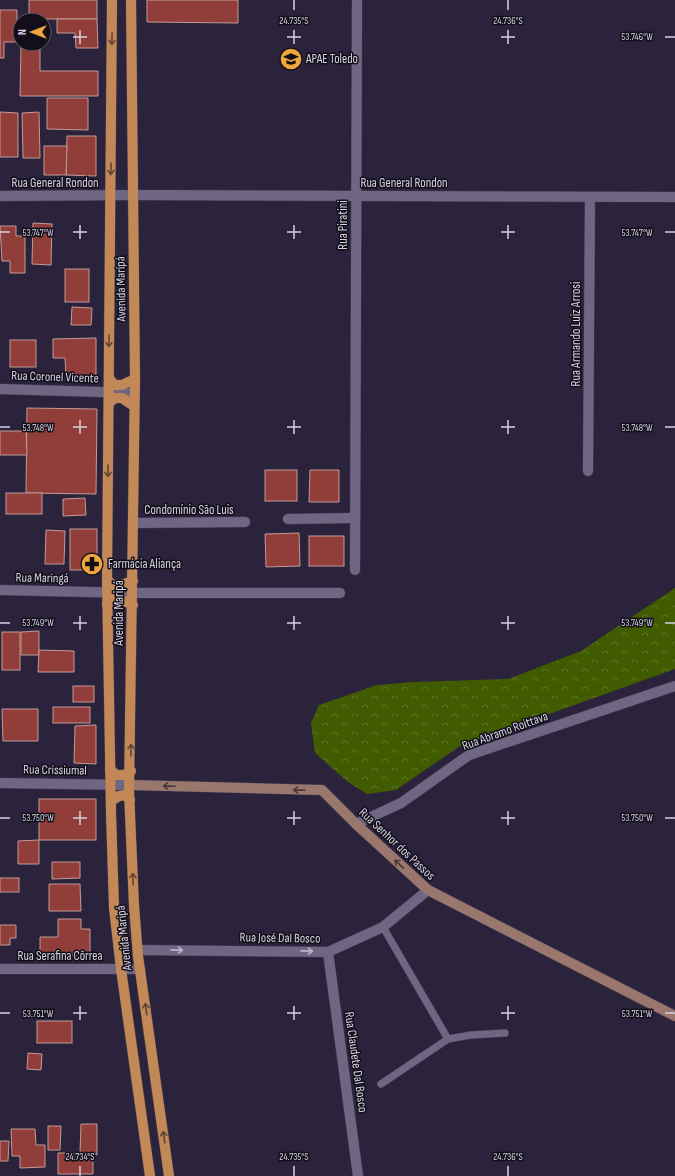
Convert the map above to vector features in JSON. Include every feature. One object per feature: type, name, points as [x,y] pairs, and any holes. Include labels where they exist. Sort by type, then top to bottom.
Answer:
[{"type":"main road","name":"Avenida Maripá","points":[[112,0],[107,605],[114,908],[123,986],[150,1176]]},
{"type":"main road","name":"Avenida Maripá","points":[[131,0],[135,380],[130,800],[134,906],[140,970],[169,1176]]},
{"type":"main road","points":[[109,378],[114,385],[122,385],[135,380]]},
{"type":"main road","points":[[109,403],[115,398],[122,398],[134,406]]},
{"type":"main road","points":[[107,580],[113,585],[121,585],[133,581]]},
{"type":"main road","points":[[107,605],[112,599],[122,600],[133,605]]},
{"type":"main road","points":[[110,769],[116,775],[124,775],[130,771]]},
{"type":"main road","points":[[111,801],[124,795],[130,800]]},
{"type":"main road","points":[[119,950],[125,954],[132,954],[138,950]]},
{"type":"main road","points":[[123,986],[129,980],[135,979],[142,986]]},
{"type":"street","name":"Rua Piratini","points":[[355,570],[357,0]]},
{"type":"street","name":"Rua General Rondon","points":[[0,196],[675,197]]},
{"type":"street","name":"Rua Armando Luiz Arrosi","points":[[588,471],[590,197]]},
{"type":"street","name":"Rua Coronel Vicente","points":[[0,389],[134,393]]},
{"type":"street","points":[[288,519],[355,518]]},
{"type":"street","name":"Condomínio São Luis","points":[[133,523],[245,522]]},
{"type":"street","name":"Rua Maringá","points":[[0,590],[133,593],[340,593]]},
{"type":"street","name":"Rua Abramo Roittava","points":[[356,824],[400,803],[469,755],[675,686]]},
{"type":"street","name":"Rua Crissiumal","points":[[0,783],[130,785]]},
{"type":"street","name":"Rua Senhor dos Passos","points":[[130,785],[322,790],[356,824],[428,890],[675,1016]]},
{"type":"street","name":"Rua José Dal Bosco","points":[[138,950],[328,952],[383,926],[428,890]]},
{"type":"street","name":"Rua Claudete Dal Bosco","points":[[328,952],[358,1176]]},
{"type":"street","name":"Rua Serafina Côrrea","points":[[0,969],[140,970]]},
{"type":"lane","points":[[383,926],[448,1039]]},
{"type":"lane","points":[[381,1084],[448,1039],[471,1035],[506,1033]]},
{"type":"green space","points":[[675,588],[675,669],[460,746],[396,790],[367,794],[348,782],[315,753],[311,723],[319,705],[377,685],[413,682],[508,679],[581,651]]},
{"type":"building","points":[[29,0],[97,0],[97,19],[52,19],[52,12],[29,12]]},
{"type":"building","points":[[147,0],[238,0],[238,23],[147,22]]},
{"type":"building","points":[[0,10],[17,10],[17,12],[12,12],[12,42],[4,42],[4,58],[0,58]]},
{"type":"building","points":[[57,19],[97,19],[98,48],[76,48],[75,33],[57,33]]},
{"type":"building","points":[[21,52],[40,52],[40,71],[98,71],[98,96],[20,96]]},
{"type":"building","points":[[47,98],[88,98],[88,130],[47,129]]},
{"type":"building","points":[[0,112],[18,113],[18,157],[0,157]]},
{"type":"building","points":[[39,112],[40,158],[23,158],[22,113]]},
{"type":"building","points":[[67,136],[96,136],[96,176],[66,175]]},
{"type":"building","points":[[44,146],[67,146],[66,175],[44,175]]},
{"type":"building","points":[[33,223],[52,224],[51,265],[32,264]]},
{"type":"building","points":[[0,226],[16,226],[16,236],[25,236],[25,273],[10,273],[10,261],[2,261]]},
{"type":"building","points":[[65,269],[89,269],[89,302],[65,302]]},
{"type":"building","points":[[72,307],[92,308],[91,325],[71,325]]},
{"type":"building","points":[[96,338],[96,377],[66,377],[65,358],[53,358],[53,339]]},
{"type":"building","points":[[10,340],[36,340],[36,367],[10,367]]},
{"type":"building","points":[[27,408],[97,409],[96,494],[26,493]]},
{"type":"building","points":[[0,431],[26,431],[27,455],[0,455]]},
{"type":"building","points":[[265,470],[297,470],[297,501],[265,501]]},
{"type":"building","points":[[310,470],[339,470],[339,502],[309,502]]},
{"type":"building","points":[[6,493],[42,493],[42,514],[6,514]]},
{"type":"building","points":[[85,498],[86,515],[63,516],[63,499]]},
{"type":"building","points":[[70,529],[97,529],[97,570],[70,570]]},
{"type":"building","points":[[46,530],[65,531],[64,564],[45,564]]},
{"type":"building","points":[[299,533],[300,566],[266,567],[265,534]]},
{"type":"building","points":[[309,536],[344,536],[344,566],[309,566]]},
{"type":"building","points":[[39,631],[39,655],[21,655],[21,632]]},
{"type":"building","points":[[2,632],[20,632],[20,670],[2,670]]},
{"type":"building","points":[[39,650],[74,651],[74,672],[38,672]]},
{"type":"building","points":[[73,686],[94,686],[94,702],[73,702]]},
{"type":"building","points":[[53,707],[90,707],[90,723],[53,723]]},
{"type":"building","points":[[2,709],[38,709],[38,741],[3,741]]},
{"type":"building","points":[[96,725],[96,764],[74,763],[75,726]]},
{"type":"building","points":[[39,799],[96,799],[96,840],[39,840]]},
{"type":"building","points":[[39,840],[39,864],[18,864],[18,841]]},
{"type":"building","points":[[52,862],[80,862],[80,878],[52,879]]},
{"type":"building","points":[[0,878],[19,878],[19,892],[0,892]]},
{"type":"building","points":[[49,884],[80,884],[81,911],[49,911]]},
{"type":"building","points":[[58,919],[81,919],[81,929],[90,929],[90,956],[40,955],[40,937],[58,937]]},
{"type":"building","points":[[0,925],[16,925],[16,938],[10,938],[10,945],[0,945]]},
{"type":"building","points":[[37,1021],[72,1021],[72,1043],[37,1043]]},
{"type":"building","points":[[28,1053],[42,1054],[41,1070],[27,1069]]},
{"type":"building","points":[[81,1124],[97,1124],[97,1155],[93,1154],[93,1174],[58,1174],[58,1153],[80,1153]]},
{"type":"building","points":[[48,1126],[61,1126],[60,1150],[48,1150]]},
{"type":"building","points":[[11,1129],[35,1129],[36,1145],[45,1145],[45,1167],[20,1168],[20,1156],[12,1156]]},
{"type":"building","points":[[0,1141],[9,1141],[8,1161],[0,1161]]},
{"type":"place","name":"APAE Toledo","points":[[291,59]]},
{"type":"place","name":"Farmácia Aliança","points":[[92,564]]}]
